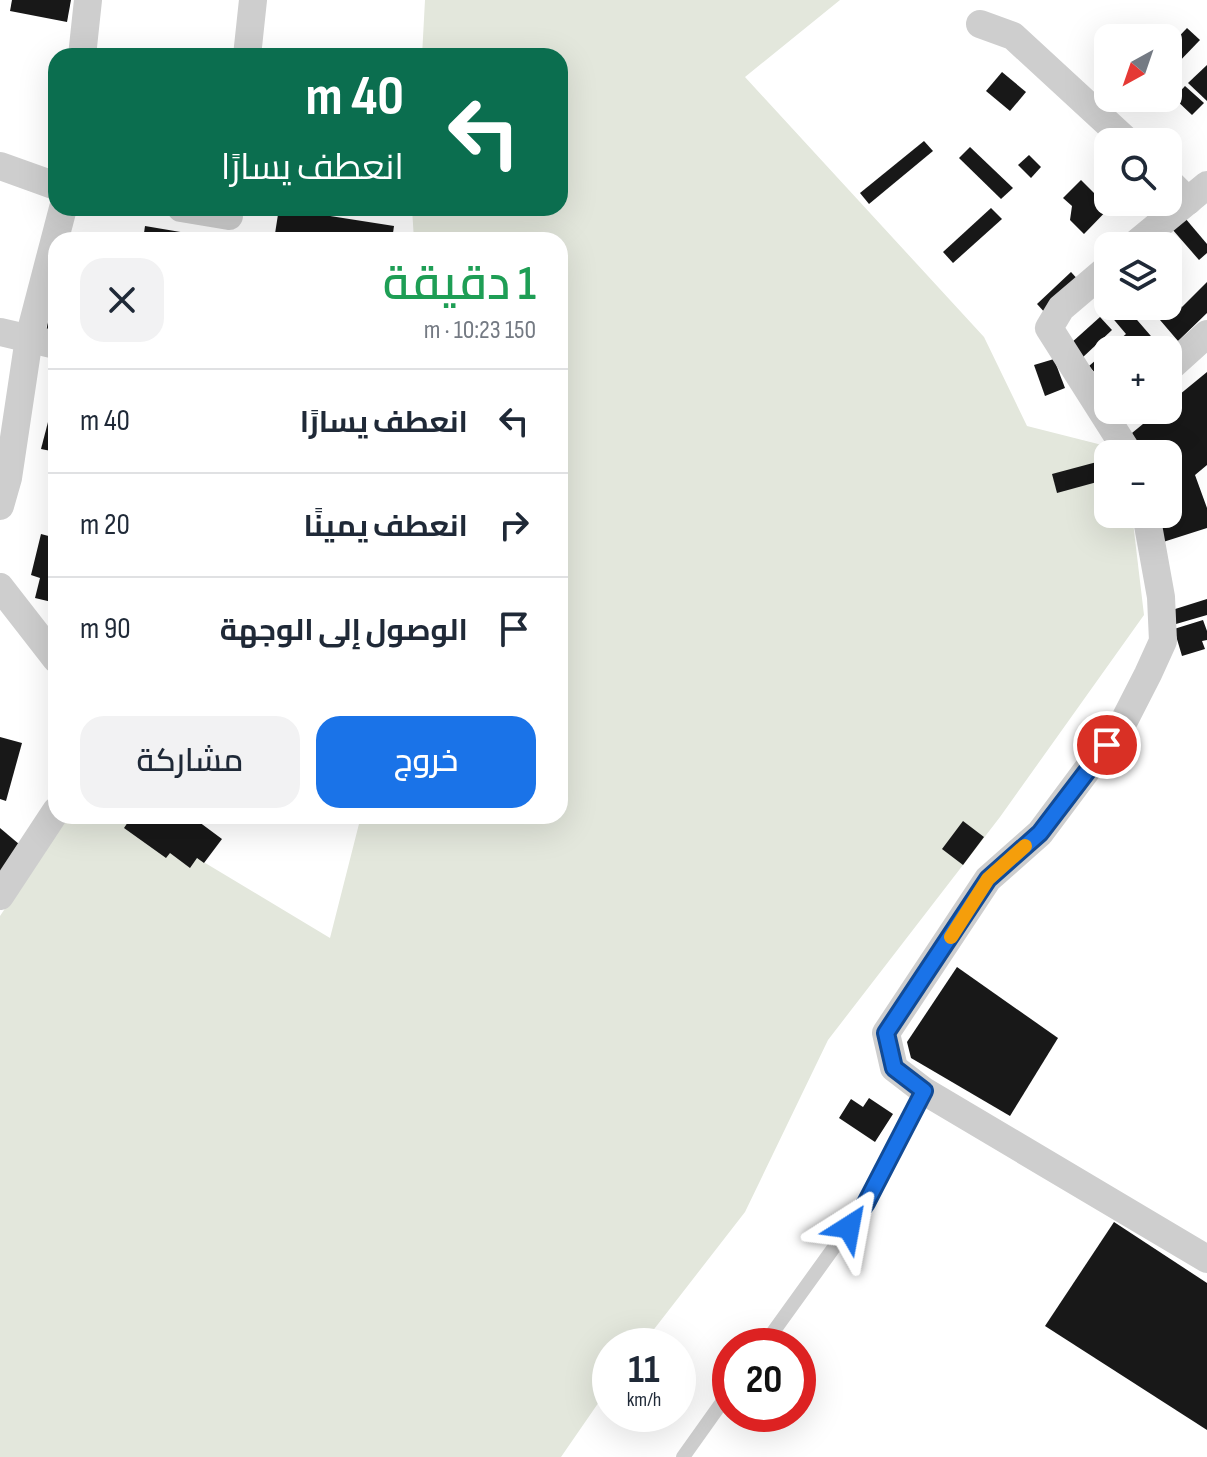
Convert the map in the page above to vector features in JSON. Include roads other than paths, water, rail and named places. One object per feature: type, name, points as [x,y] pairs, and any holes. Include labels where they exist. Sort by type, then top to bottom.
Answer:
[{"type":"street","points":[[83,48],[88,0]]},
{"type":"street","points":[[248,48],[253,0]]},
{"type":"street","points":[[980,24],[1013,36],[1113,128]]},
{"type":"street","points":[[0,166],[48,183]]},
{"type":"street","points":[[1150,232],[1198,193]]},
{"type":"street","points":[[0,506],[8,478],[29,338],[48,265]]},
{"type":"street","points":[[1094,280],[1061,308],[1049,328],[1094,385]]},
{"type":"street","points":[[0,332],[48,343]]},
{"type":"street","points":[[1182,356],[1207,334]]},
{"type":"street","points":[[1149,528],[1161,597],[1163,641],[1125,719],[1040,833],[988,879],[886,1033],[894,1068],[924,1091],[1207,1259]]},
{"type":"street","points":[[0,587],[48,649]]},
{"type":"street","points":[[0,896],[48,823]]},
{"type":"lane","points":[[776,1328],[866,1203],[924,1091]]},
{"type":"lane","points":[[683,1457],[712,1416]]}]
